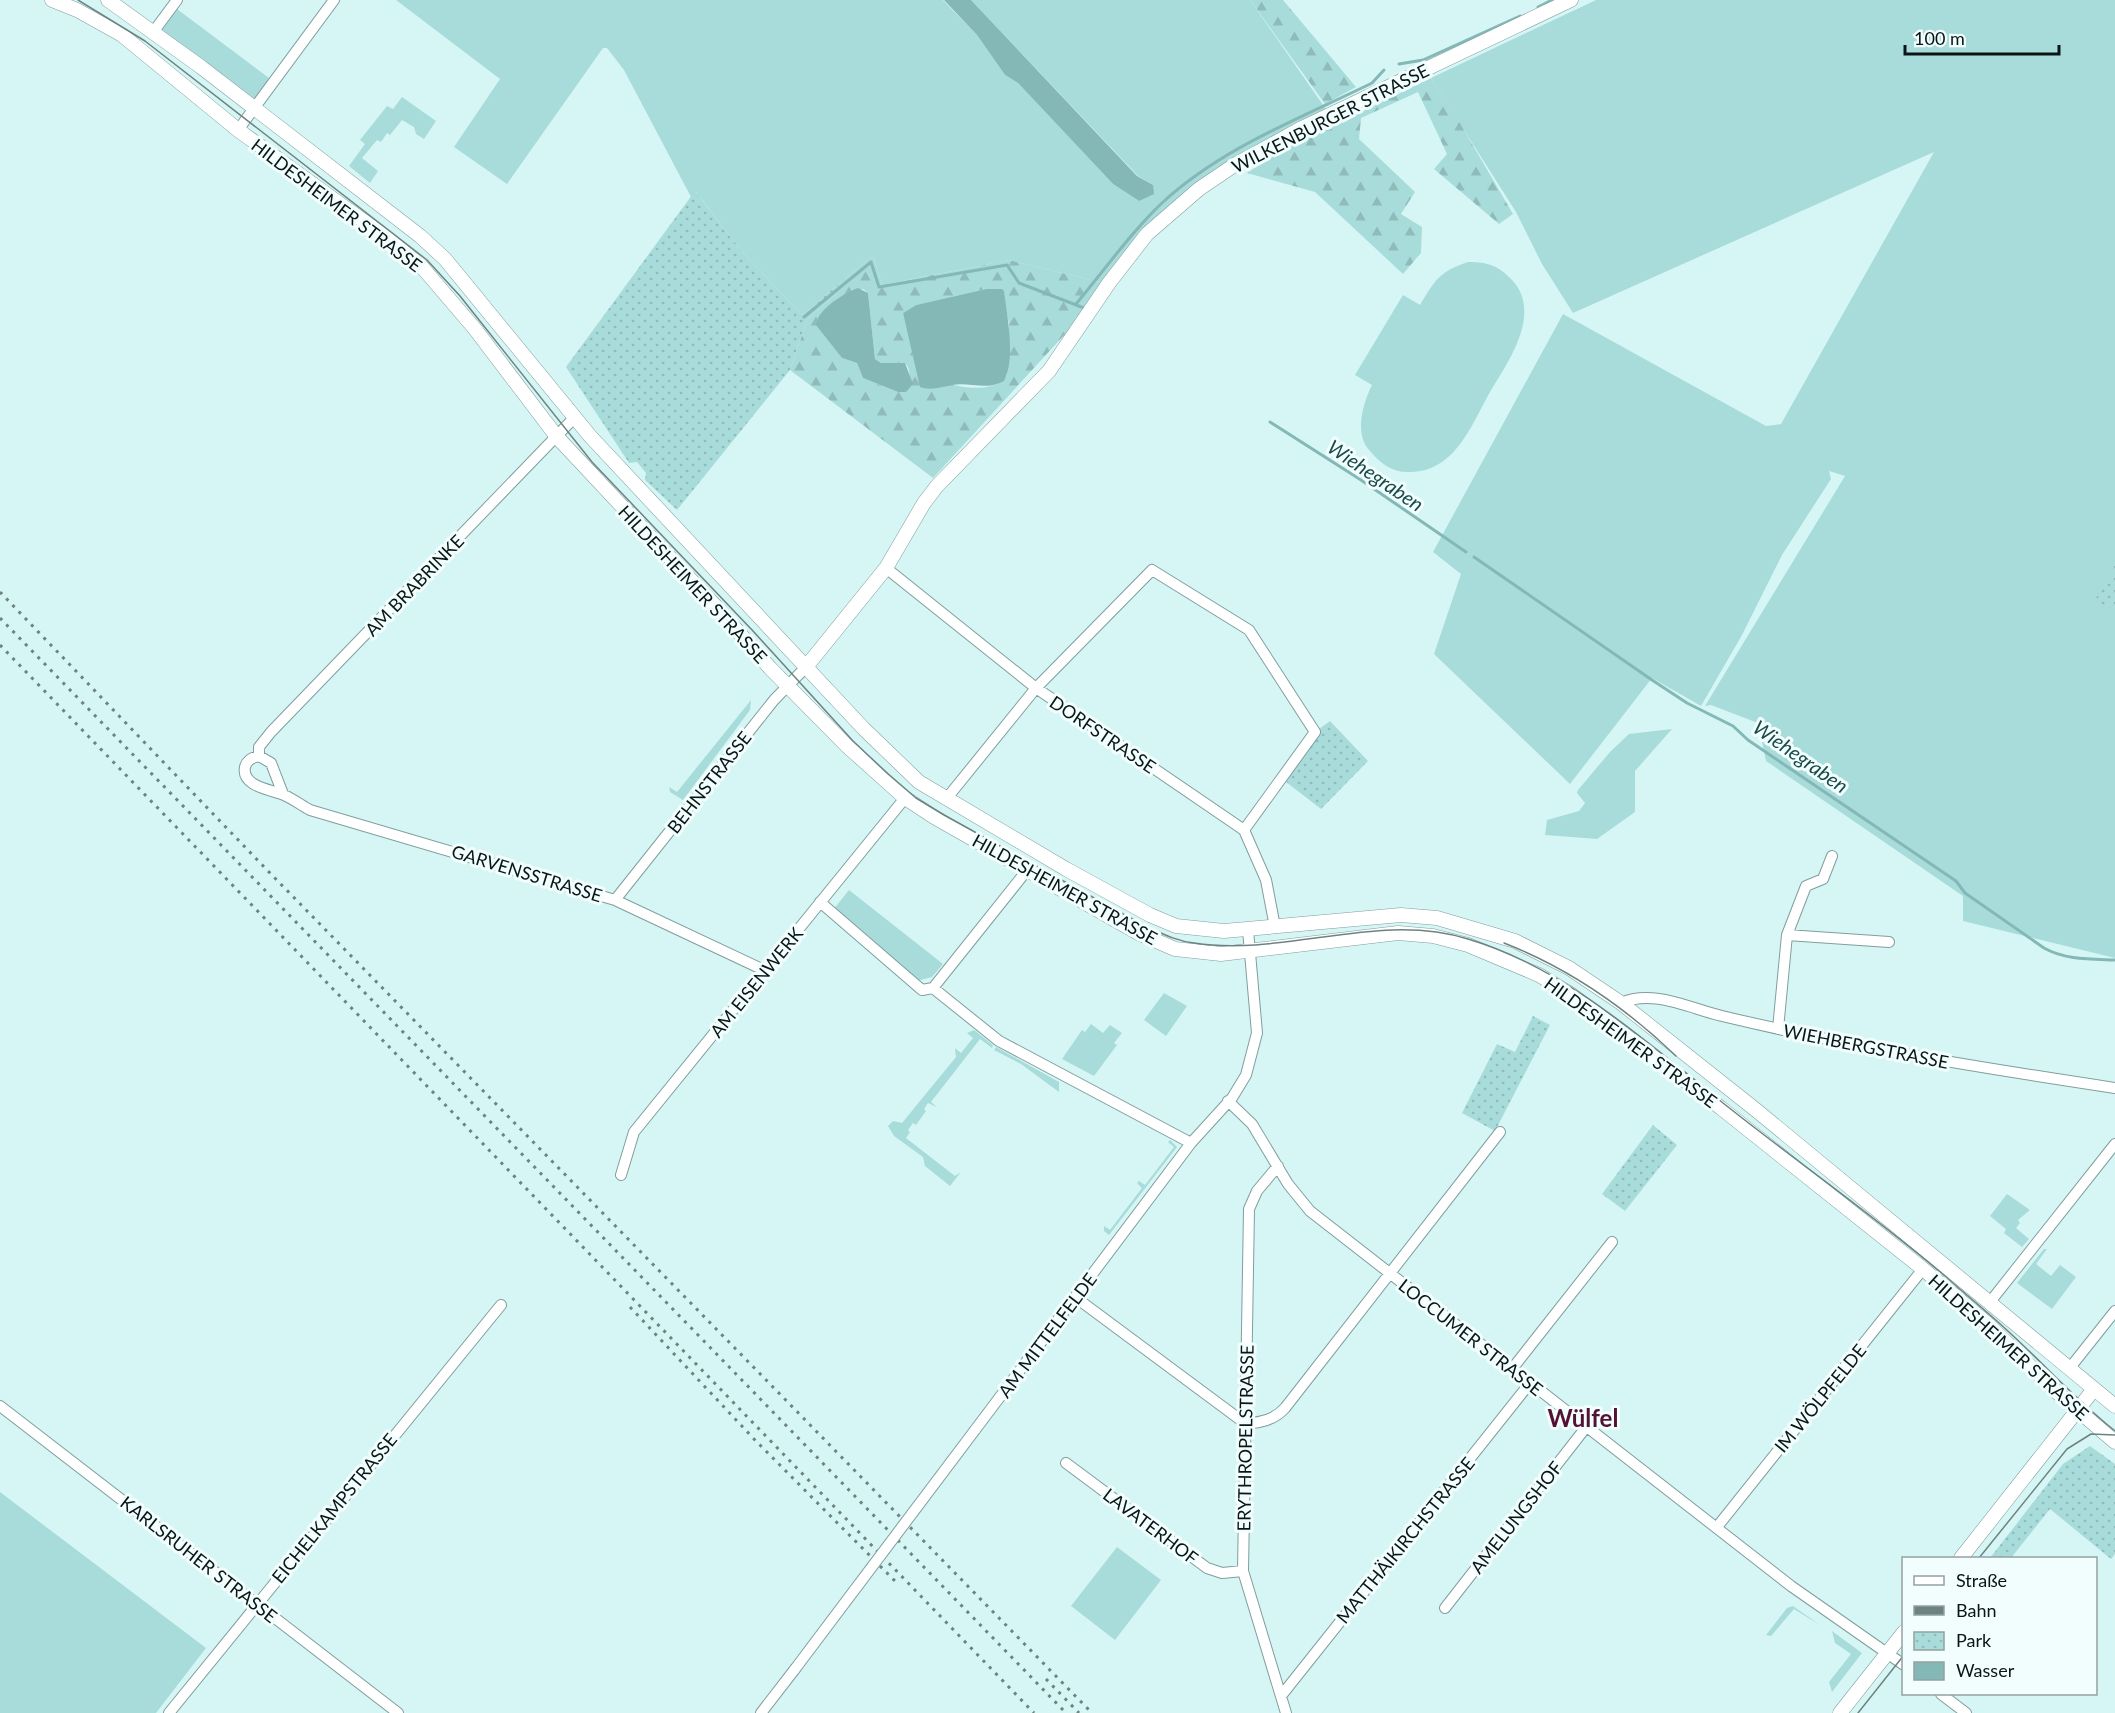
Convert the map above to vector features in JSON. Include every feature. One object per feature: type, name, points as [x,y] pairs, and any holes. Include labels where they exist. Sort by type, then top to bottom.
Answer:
[{"type":"main road","name":"HILDESHEIMER STRASSE","points":[[54,0],[122,35],[238,130],[387,238],[422,267],[461,311],[556,437],[787,686],[847,746],[905,798],[934,817],[1138,933],[1175,949],[1221,954],[1398,933],[1433,936],[1468,945],[1516,963],[1561,988],[1648,1052],[1923,1269],[1989,1325],[2076,1411],[2115,1442]]},
{"type":"main road","name":"HILDESHEIMER STRASSE","points":[[108,0],[154,31],[255,108],[420,236],[445,259],[574,418],[864,729],[919,782],[1066,869],[1150,915],[1176,926],[1197,930],[1248,930],[1401,915],[1437,918],[1473,926],[1524,945],[1569,968],[1620,1003],[1756,1110],[2115,1406]]},
{"type":"main road","name":"WILKENBURGER STRASSE","points":[[806,667],[886,568],[924,502],[1049,371],[1125,261],[1166,216],[1199,189],[1268,146],[1571,0]]},
{"type":"main road","points":[[1962,1557],[2094,1389]]},
{"type":"main road","points":[[1840,1713],[1902,1634]]},
{"type":"street","points":[[154,31],[177,0]]},
{"type":"street","points":[[255,108],[334,0]]},
{"type":"street","name":"HILDESHEIMER STRASSE","points":[[238,130],[255,108]]},
{"type":"street","name":"AM BRABRINKE","points":[[259,756],[260,747],[271,732],[574,418]]},
{"type":"street","name":"DORFSTRASSE","points":[[886,568],[1036,688],[1244,830]]},
{"type":"street","points":[[946,798],[1036,688],[1152,570],[1249,630],[1315,732],[1244,830],[1266,880],[1275,927]]},
{"type":"street","name":"BEHNSTRASSE","points":[[615,900],[787,686],[806,667]]},
{"type":"street","points":[[259,756],[271,763],[283,794]]},
{"type":"street","name":"GARVENSSTRASSE","points":[[259,756],[250,759],[245,766],[248,777],[265,791],[283,794],[310,810],[615,900],[766,970]]},
{"type":"street","name":"AM EISENWERK","points":[[621,1175],[634,1132],[905,798]]},
{"type":"street","points":[[1778,1029],[1787,935],[1806,886],[1823,879],[1832,856]]},
{"type":"street","points":[[820,902],[922,990],[933,988],[1028,869]]},
{"type":"street","name":"AM MITTELFELDE","points":[[761,1713],[1191,1143],[1228,1101],[1246,1076],[1253,1056],[1257,1033],[1248,930]]},
{"type":"street","points":[[1787,935],[1888,942]]},
{"type":"street","points":[[933,988],[999,1041],[1191,1143]]},
{"type":"street","name":"WIEHBERGSTRASSE","points":[[1620,1003],[1650,997],[1778,1029],[1968,1065],[2115,1088]]},
{"type":"street","name":"LOCCUMER STRASSE","points":[[1228,1101],[1252,1124],[1310,1211],[1791,1586],[1902,1664]]},
{"type":"street","points":[[1075,1297],[1246,1424],[1264,1422],[1278,1415],[1500,1132]]},
{"type":"street","points":[[1990,1302],[2115,1144]]},
{"type":"street","name":"ERYTHROPELSTRASSE","points":[[1278,1166],[1257,1191],[1249,1209],[1243,1571],[1286,1713]]},
{"type":"street","points":[[1512,1369],[1612,1242]]},
{"type":"street","name":"IM WÖLPFELDE","points":[[1717,1527],[1923,1269]]},
{"type":"street","name":"EICHELKAMPSTRASSE","points":[[169,1713],[501,1305]]},
{"type":"street","points":[[2069,1369],[2115,1311]]},
{"type":"street","name":"MATTHÄIKIRCHSTRASSE","points":[[1281,1696],[1530,1383]]},
{"type":"street","name":"KARLSRUHER STRASSE","points":[[0,1406],[398,1713]]},
{"type":"street","name":"AMELUNGSHOF","points":[[1445,1608],[1587,1426]]},
{"type":"street","name":"LAVATERHOF","points":[[1066,1463],[1207,1568],[1222,1574],[1243,1571]]},
{"type":"street","points":[[1942,1695],[1966,1713]]},
{"type":"green space","points":[[396,0],[943,0],[977,35],[1005,75],[1018,83],[1113,184],[1139,201],[1153,185],[1138,176],[971,0],[1250,0],[1330,115],[1199,189],[1103,283],[1009,260],[882,285],[874,259],[871,257],[802,315],[743,253],[696,192],[691,197],[624,70],[607,48],[603,48],[507,184],[454,147],[500,79]]},
{"type":"green space","points":[[1250,0],[1283,0],[1356,87],[1325,104]]},
{"type":"green space","points":[[1596,0],[2115,0],[2115,958],[1963,921],[1963,896],[1766,761],[1758,723],[1711,705],[1705,706],[1845,476],[1829,471],[1831,479],[1782,555],[1742,635],[1701,706],[1652,678],[1570,784],[1434,654],[1461,574],[1433,552],[1563,314],[1766,426],[1781,424],[1934,152],[1573,313],[1542,264],[1516,212],[1431,78]]},
{"type":"green space","points":[[177,9],[273,81],[255,104],[160,33]]},
{"type":"green space","points":[[1431,78],[1513,214],[1499,224],[1434,169],[1447,154],[1418,92],[1361,118],[1359,139],[1415,192],[1401,214],[1422,227],[1421,253],[1403,274],[1315,192],[1247,173],[1280,152]]},
{"type":"green space","points":[[402,97],[436,121],[424,139],[416,134],[414,127],[402,120],[390,135],[387,133],[381,142],[377,140],[362,158],[378,171],[370,183],[349,166],[365,144],[360,140],[387,106],[393,109]]},
{"type":"green space","points":[[695,191],[743,253],[802,315],[871,257],[874,259],[807,320],[790,370],[677,510],[645,480],[646,473],[637,462],[629,463],[566,367]]},
{"type":"green space","points":[[874,259],[882,285],[1009,260],[1103,283],[1067,332],[933,478],[790,370],[807,320]],"holes":[[[863,289],[868,293],[875,359],[881,363],[905,363],[909,373],[906,392],[898,392],[863,378],[857,363],[842,358],[817,320],[838,299]],[[986,289],[1002,289],[1009,324],[1007,375],[997,384],[983,388],[954,385],[910,338],[903,313],[916,305]]]},
{"type":"green space","points":[[1468,262],[1493,266],[1502,271],[1521,293],[1524,307],[1519,337],[1513,352],[1468,432],[1450,455],[1439,464],[1426,470],[1404,472],[1387,467],[1364,443],[1362,418],[1372,385],[1355,375],[1403,295],[1420,305],[1444,273]]},
{"type":"green space","points":[[2115,565],[2115,611],[2095,600]]},
{"type":"green space","points":[[751,700],[750,710],[683,800],[670,792],[669,787],[677,792]]},
{"type":"green space","points":[[1330,721],[1368,761],[1321,809],[1281,778],[1315,732]]},
{"type":"green space","points":[[1672,729],[1635,771],[1635,812],[1597,839],[1545,835],[1547,820],[1579,811],[1585,803],[1577,793],[1578,790],[1610,752],[1629,734]]},
{"type":"green space","points":[[849,890],[943,964],[932,977],[917,981],[833,910]]},
{"type":"green space","points":[[1164,993],[1187,1006],[1166,1036],[1144,1020]]},
{"type":"green space","points":[[1533,1016],[1550,1025],[1495,1131],[1462,1113],[1497,1044],[1515,1052]]},
{"type":"green space","points":[[1091,1024],[1103,1033],[1110,1025],[1122,1033],[1114,1043],[1117,1045],[1094,1076],[1062,1059],[1082,1030],[1085,1032]]},
{"type":"green space","points":[[974,1030],[993,1045],[992,1048],[980,1039],[931,1102],[937,1107],[928,1103],[924,1109],[926,1111],[916,1125],[913,1123],[908,1130],[910,1132],[906,1138],[955,1176],[961,1172],[950,1186],[925,1166],[923,1157],[894,1136],[888,1126],[893,1121],[902,1123],[956,1057],[955,1048],[961,1053],[973,1038],[967,1033]]},
{"type":"green space","points":[[996,1047],[1059,1082],[1059,1092],[1021,1064],[994,1050]]},
{"type":"green space","points":[[1653,1125],[1677,1145],[1625,1211],[1602,1194]]},
{"type":"green space","points":[[1170,1140],[1177,1147],[1109,1235],[1104,1231],[1104,1226],[1110,1230],[1142,1188],[1137,1183],[1139,1181],[1145,1185],[1174,1147],[1168,1142]]},
{"type":"green space","points":[[2007,1194],[2030,1210],[2018,1220],[2020,1223],[2016,1228],[2029,1239],[2022,1247],[2004,1233],[2006,1229],[1990,1216]]},
{"type":"green space","points":[[2044,1249],[2047,1249],[2036,1264],[2051,1276],[2060,1265],[2076,1277],[2052,1309],[2017,1283]]},
{"type":"green space","points":[[2090,1446],[2115,1464],[2115,1554],[2111,1559],[2050,1509],[2012,1557],[1991,1557],[2063,1464]]},
{"type":"green space","points":[[0,1492],[206,1648],[156,1713],[0,1713]]},
{"type":"green space","points":[[1117,1547],[1161,1580],[1115,1640],[1071,1606]]},
{"type":"green space","points":[[1793,1606],[1820,1625],[1794,1609],[1771,1636],[1766,1635],[1787,1608]]},
{"type":"green space","points":[[1832,1631],[1862,1653],[1832,1692],[1829,1682],[1851,1654],[1835,1643]]},
{"type":"water","points":[[944,0],[971,0],[1137,176],[1153,185],[1154,194],[1139,201],[1113,184],[1018,83],[1005,75],[977,35]]},
{"type":"water","points":[[858,288],[868,293],[875,359],[881,363],[905,363],[913,384],[906,392],[898,392],[863,378],[857,363],[842,358],[816,325],[826,308]]},
{"type":"water","points":[[986,289],[1004,291],[1010,349],[1008,372],[1004,381],[985,386],[959,384],[932,389],[920,387],[903,313],[916,305]]},
{"type":"waterway","points":[[1538,7],[1552,0]]},
{"type":"waterway","points":[[1399,64],[1423,60],[1520,16]]},
{"type":"waterway","points":[[1076,304],[1140,226],[1185,183],[1262,136],[1372,83],[1384,70]]},
{"type":"waterway","points":[[804,317],[871,262],[879,287],[1007,265],[1019,283],[1084,308]]},
{"type":"waterway","name":"Wiehegraben","points":[[1270,422],[1361,480],[1466,552]]},
{"type":"waterway","name":"Wiehegraben","points":[[1474,557],[1687,703],[1733,726],[1748,740],[1956,881],[1965,893],[2044,948],[2069,957],[2115,960]]},
{"type":"tram line","points":[[78,0],[145,41],[427,260],[460,296],[592,462],[753,631],[853,741],[916,798],[1145,926],[1181,940],[1228,946],[1366,932],[1400,930],[1434,932],[1468,939],[1503,951],[1536,967],[1569,986],[1631,1029],[1917,1253],[2002,1326],[2115,1431]]},
{"type":"tram line","points":[[1504,943],[1528,953],[1596,991],[1676,1056]]},
{"type":"tram line","points":[[1980,1557],[2067,1449],[2091,1434],[2115,1435]]},
{"type":"tram line","points":[[1858,1713],[1902,1658]]},
{"type":"railway","points":[[0,592],[267,870],[1092,1713]]},
{"type":"railway","points":[[0,618],[1066,1713]]},
{"type":"railway","points":[[0,645],[1034,1713]]},
{"type":"railway","points":[[630,1307],[754,1439],[895,1581]]},
{"type":"railway","points":[[1046,1679],[1079,1713]]},
{"type":"district","name":"Wülfel","points":[[1583,1417]]}]
